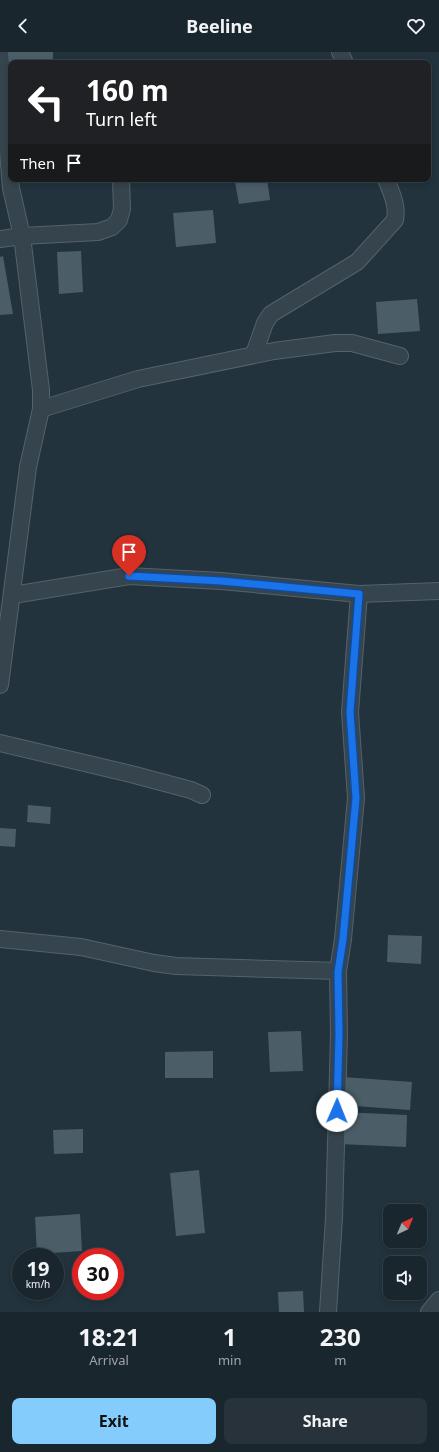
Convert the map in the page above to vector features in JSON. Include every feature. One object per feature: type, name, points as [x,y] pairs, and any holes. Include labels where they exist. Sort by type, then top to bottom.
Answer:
[{"type":"street","points":[[0,52],[8,151]]},
{"type":"street","points":[[0,685],[13,595],[16,547],[28,467],[41,409],[41,377],[22,236],[11,182]]},
{"type":"street","points":[[0,239],[22,236],[98,232],[112,227],[118,220],[122,209],[121,182]]},
{"type":"street","points":[[254,354],[265,323],[271,314],[357,262],[395,220],[397,212],[387,182]]},
{"type":"street","points":[[41,409],[138,380],[254,354],[335,343],[352,343],[400,356]]},
{"type":"street","points":[[13,595],[129,576],[221,581],[359,594],[439,591]]},
{"type":"street","points":[[328,1312],[334,1218],[339,1042],[338,972],[343,939],[356,798],[350,712],[359,594]]},
{"type":"street","points":[[0,743],[131,774],[191,790],[202,795]]},
{"type":"street","points":[[0,939],[81,947],[154,963],[176,966],[338,972]]},
{"type":"street","points":[[429,1312],[439,1300]]},
{"type":"building","points":[[8,52],[53,52],[53,60],[9,60]]},
{"type":"building","points":[[235,182],[267,182],[270,200],[239,204]]},
{"type":"building","points":[[213,210],[216,243],[176,247],[173,213]]},
{"type":"building","points":[[81,251],[83,292],[59,294],[57,252]]},
{"type":"building","points":[[3,256],[13,314],[0,315],[0,257]]},
{"type":"building","points":[[417,299],[420,331],[378,334],[376,302]]},
{"type":"building","points":[[28,805],[51,807],[50,824],[27,822]]},
{"type":"building","points":[[0,828],[16,829],[15,847],[0,846]]},
{"type":"building","points":[[388,935],[422,936],[421,964],[387,962]]},
{"type":"building","points":[[301,1031],[303,1071],[270,1072],[268,1032]]},
{"type":"building","points":[[213,1051],[213,1078],[165,1078],[165,1052]]},
{"type":"building","points":[[343,1077],[412,1082],[410,1110],[341,1105]]},
{"type":"building","points":[[342,1112],[407,1115],[406,1147],[340,1144]]},
{"type":"building","points":[[83,1129],[83,1153],[54,1154],[53,1130]]},
{"type":"building","points":[[199,1170],[205,1233],[176,1236],[170,1173]]},
{"type":"building","points":[[80,1214],[82,1248],[72,1248],[72,1252],[64,1252],[64,1248],[37,1248],[35,1217]]},
{"type":"building","points":[[303,1291],[304,1312],[279,1312],[278,1292]]},
{"type":"route","points":[[129,576],[299,587],[359,594],[350,693],[356,798],[343,939],[338,972],[339,1034],[337,1111]]}]
